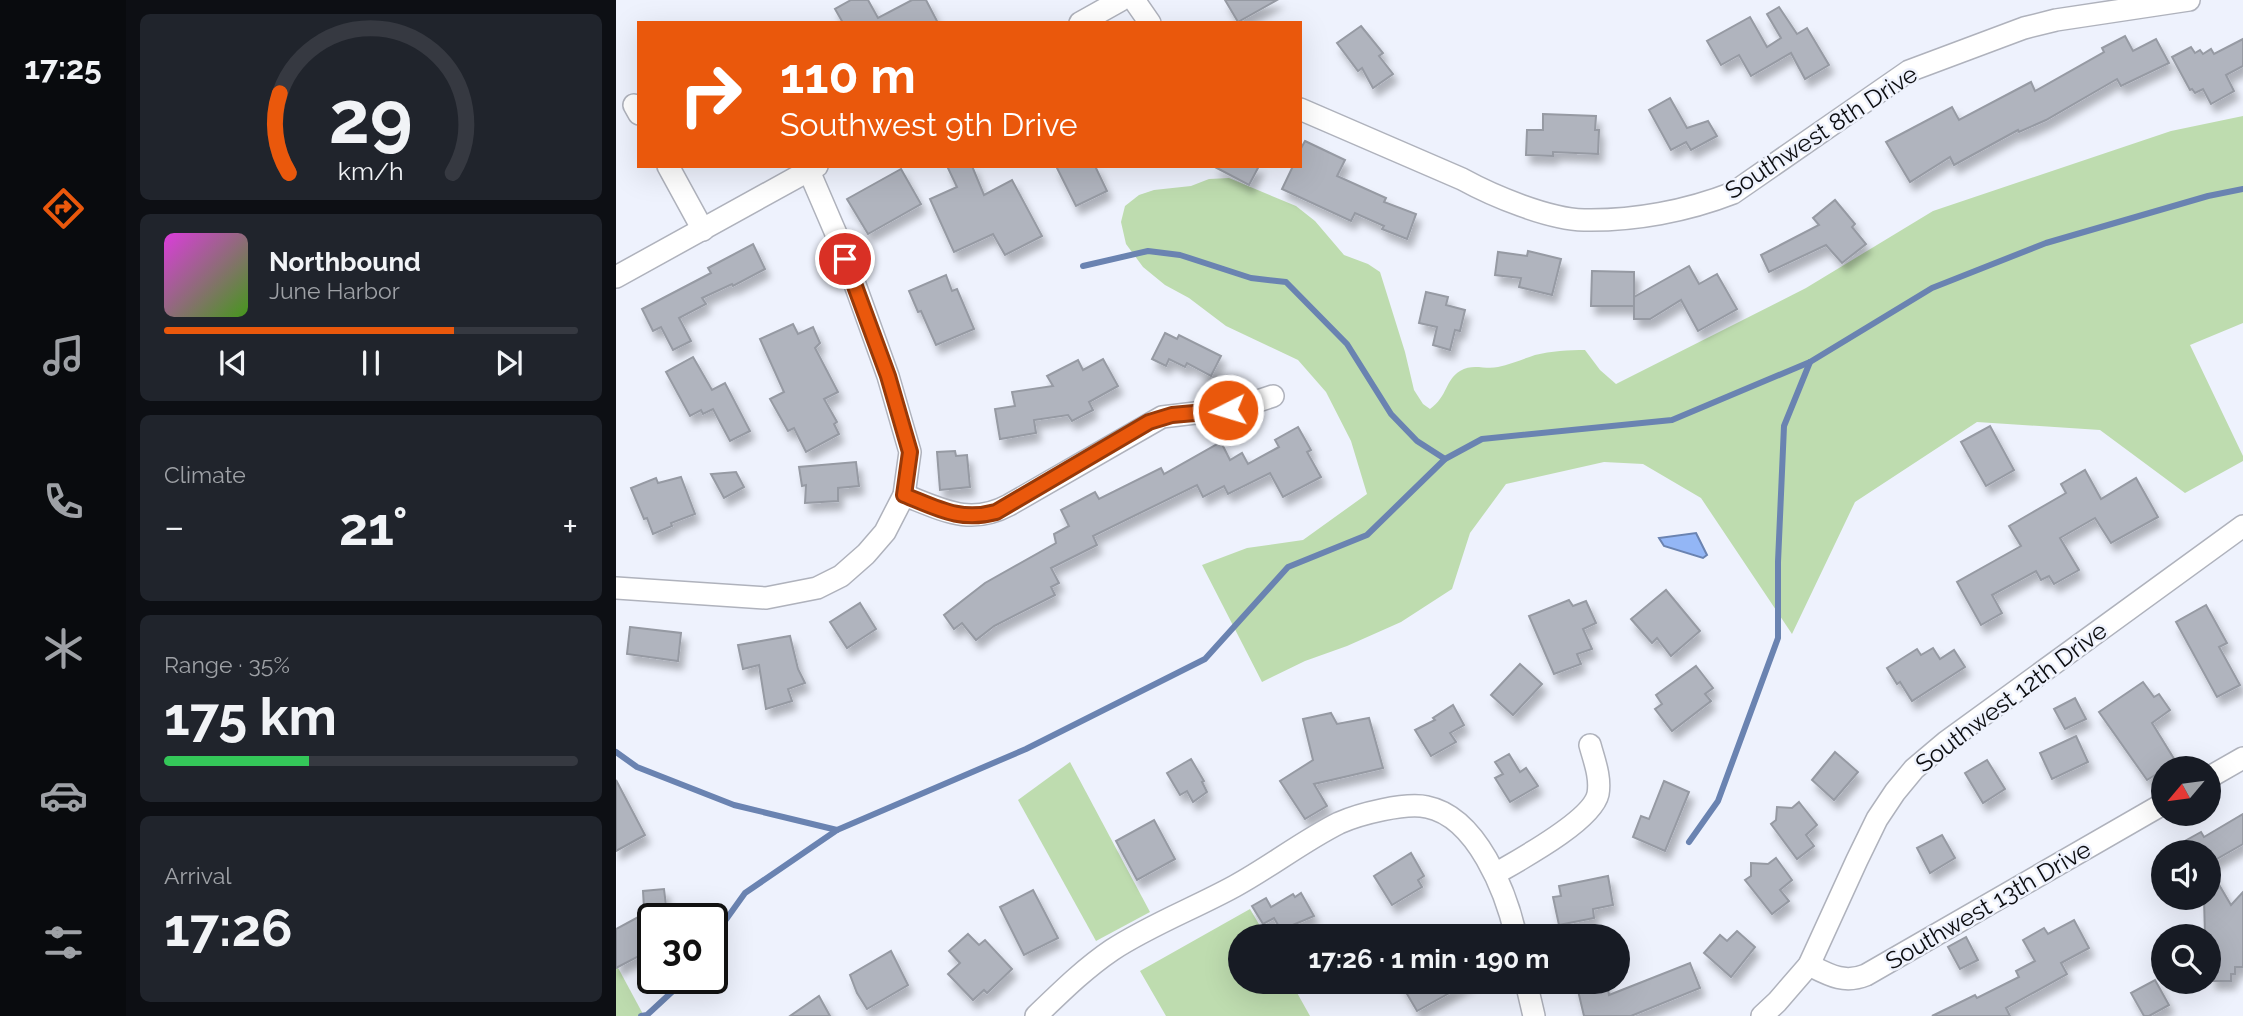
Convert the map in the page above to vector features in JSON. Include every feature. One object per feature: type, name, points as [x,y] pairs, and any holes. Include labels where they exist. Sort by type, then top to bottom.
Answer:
[{"type":"street","points":[[1084,21],[1121,0]]},
{"type":"street","points":[[1135,0],[1149,21]]},
{"type":"street","name":"Southwest 8th Drive","points":[[1302,110],[1531,209],[1582,220],[1655,215],[1708,203],[1733,193],[1909,71],[2024,28],[2056,20],[2189,0]]},
{"type":"street","points":[[669,168],[703,230]]},
{"type":"street","points":[[616,277],[813,169],[888,376],[910,452],[904,495],[885,532],[866,554],[841,576],[817,587],[766,598],[616,588]]},
{"type":"street","points":[[904,495],[969,517],[996,512],[1162,417],[1237,408],[1273,396]]},
{"type":"street","name":"Southwest 12th Drive","points":[[1762,1016],[1809,965],[1877,819],[1913,769],[1946,742],[2243,526]]},
{"type":"street","points":[[1495,874],[1545,844],[1590,809],[1599,791],[1590,745]]},
{"type":"street","points":[[2221,771],[2243,758]]},
{"type":"street","points":[[1036,1016],[1083,971],[1115,948],[1236,886],[1340,822],[1406,806],[1426,806],[1440,811],[1462,826],[1477,844],[1495,874],[1513,924]]},
{"type":"street","name":"Southwest 13th Drive","points":[[1809,965],[1839,979],[1848,980],[1866,975],[2151,811]]},
{"type":"street","points":[[1529,994],[1534,1016]]},
{"type":"green space","points":[[2243,116],[2243,323],[2190,345],[2243,461],[2185,493],[2100,430],[1977,422],[1855,502],[1792,634],[1701,498],[1643,464],[1604,462],[1506,484],[1470,533],[1452,589],[1401,622],[1305,661],[1262,682],[1202,565],[1247,548],[1303,540],[1367,494],[1351,441],[1326,392],[1298,360],[1226,326],[1143,267],[1126,244],[1121,222],[1125,206],[1139,195],[1154,190],[1191,186],[1209,179],[1229,178],[1296,206],[1315,221],[1344,255],[1368,264],[1380,272],[1414,390],[1423,404],[1430,409],[1460,371],[1474,367],[1498,367],[1554,352],[1585,350],[1600,370],[1616,384],[1806,288],[1933,211],[2171,131]]},
{"type":"green space","points":[[1070,762],[1150,912],[1096,941],[1018,800]]},
{"type":"green space","points":[[1250,909],[1259,924],[1228,924],[1228,994],[1298,994],[1310,1016],[1166,1016],[1140,971]]},
{"type":"green space","points":[[616,964],[644,1016],[616,1016]]},
{"type":"water","points":[[1696,533],[1707,555],[1703,558],[1664,546],[1659,538]]},
{"type":"building","points":[[851,0],[868,0],[878,18],[912,0],[926,0],[937,21],[842,21],[835,9]]},
{"type":"building","points":[[1225,0],[1277,0],[1240,21]]},
{"type":"building","points":[[1779,7],[1797,34],[1807,28],[1829,65],[1805,79],[1791,53],[1751,76],[1739,55],[1721,65],[1707,41],[1750,17],[1767,47],[1781,38],[1767,14]]},
{"type":"building","points":[[1361,26],[1383,53],[1379,56],[1393,74],[1373,88],[1362,68],[1358,71],[1337,43]]},
{"type":"building","points":[[2125,36],[2133,51],[2156,39],[2169,63],[2121,86],[2117,79],[2046,120],[2019,132],[2018,130],[1954,165],[1950,157],[1910,182],[1886,142],[1952,107],[1959,120],[2031,82],[2035,91],[2104,52],[2102,48]]},
{"type":"building","points":[[2243,39],[2243,66],[2226,75],[2234,91],[2211,104],[2203,89],[2195,93],[2190,90],[2172,57],[2191,47],[2195,53],[2200,50],[2203,54],[2211,49],[2214,54]]},
{"type":"building","points":[[1670,98],[1687,128],[1708,121],[1717,136],[1691,150],[1686,142],[1671,150],[1649,110]]},
{"type":"building","points":[[1543,114],[1596,116],[1595,130],[1599,130],[1598,154],[1553,152],[1553,156],[1526,155],[1527,130],[1543,130]]},
{"type":"building","points":[[1305,141],[1345,160],[1337,176],[1386,198],[1384,202],[1416,214],[1407,239],[1382,229],[1384,226],[1355,213],[1351,221],[1282,189],[1292,168],[1302,168],[1302,146]]},
{"type":"building","points":[[948,168],[973,168],[984,195],[1012,180],[1042,236],[1005,255],[993,234],[954,252],[930,199],[957,187]]},
{"type":"building","points":[[1057,168],[1096,168],[1107,191],[1076,206]]},
{"type":"building","points":[[1217,168],[1258,168],[1249,185]]},
{"type":"building","points":[[901,169],[921,204],[868,234],[847,199]]},
{"type":"building","points":[[1835,200],[1855,224],[1852,227],[1866,244],[1842,263],[1826,245],[1769,272],[1761,255],[1819,225],[1813,218]]},
{"type":"building","points":[[753,244],[765,269],[702,298],[706,304],[679,318],[691,341],[673,350],[661,327],[653,331],[642,309],[711,273],[708,268]]},
{"type":"building","points":[[1528,251],[1561,259],[1552,295],[1519,287],[1521,278],[1495,275],[1498,252],[1527,256]]},
{"type":"building","points":[[1689,266],[1699,284],[1717,274],[1737,309],[1698,331],[1681,300],[1650,319],[1634,319],[1634,297]]},
{"type":"building","points":[[1592,271],[1634,272],[1634,306],[1591,306]]},
{"type":"building","points":[[946,275],[952,291],[957,289],[974,329],[936,345],[909,291]]},
{"type":"building","points":[[1426,292],[1448,297],[1446,305],[1465,310],[1460,331],[1455,330],[1450,350],[1433,345],[1437,327],[1419,323]]},
{"type":"building","points":[[793,324],[798,334],[813,327],[820,343],[815,348],[838,392],[824,399],[837,422],[834,424],[839,434],[806,452],[794,428],[788,431],[770,399],[784,392],[760,339]]},
{"type":"building","points":[[1165,333],[1177,339],[1179,335],[1221,356],[1211,376],[1187,363],[1185,367],[1169,359],[1166,366],[1152,359]]},
{"type":"building","points":[[693,357],[712,390],[725,383],[750,431],[730,441],[713,409],[703,414],[701,410],[690,416],[666,372]]},
{"type":"building","points":[[1103,359],[1118,386],[1089,402],[1093,410],[1072,421],[1068,415],[1034,420],[1036,433],[1000,439],[995,409],[1015,406],[1012,392],[1053,386],[1047,376],[1078,360],[1083,370]]},
{"type":"building","points":[[1990,426],[2014,470],[1986,486],[1961,442]]},
{"type":"building","points":[[1298,427],[1311,450],[1307,452],[1321,477],[1283,497],[1270,473],[1228,494],[1224,486],[1203,497],[1197,485],[1093,536],[1097,545],[1051,568],[1059,583],[1051,587],[1055,595],[994,626],[976,640],[962,623],[954,629],[944,615],[985,583],[1056,543],[1054,534],[1069,526],[1061,510],[1095,492],[1099,499],[1161,468],[1164,474],[1221,442],[1230,460],[1242,453],[1248,464],[1279,447],[1275,440]]},
{"type":"building","points":[[955,451],[956,456],[967,455],[970,487],[940,490],[937,452]]},
{"type":"building","points":[[856,462],[859,486],[838,488],[838,501],[805,503],[806,485],[802,486],[799,467]]},
{"type":"building","points":[[2085,470],[2101,499],[2136,478],[2158,517],[2111,543],[2095,518],[2060,538],[2079,570],[2054,584],[2049,576],[2041,580],[2036,571],[1992,595],[2002,613],[1981,625],[1957,582],[2021,546],[2009,526],[2066,493],[2061,484]]},
{"type":"building","points":[[736,472],[744,487],[724,498],[711,474]]},
{"type":"building","points":[[681,477],[695,514],[671,523],[672,526],[653,534],[631,488],[656,478],[658,483]]},
{"type":"building","points":[[1666,590],[1700,631],[1671,656],[1657,638],[1652,643],[1631,619]]},
{"type":"building","points":[[1569,600],[1573,606],[1586,601],[1596,623],[1583,629],[1592,649],[1577,654],[1581,664],[1554,674],[1529,616]]},
{"type":"building","points":[[860,603],[876,629],[847,648],[830,622]]},
{"type":"building","points":[[2206,605],[2227,643],[2219,647],[2240,685],[2217,697],[2176,622]]},
{"type":"building","points":[[630,627],[681,633],[678,661],[627,654]]},
{"type":"building","points":[[790,636],[798,669],[805,683],[788,689],[792,701],[766,709],[759,665],[743,669],[738,645]]},
{"type":"building","points":[[1933,648],[1940,659],[1954,650],[1965,667],[1912,701],[1887,668],[1917,649],[1921,655]]},
{"type":"building","points":[[1520,664],[1542,684],[1513,715],[1491,695]]},
{"type":"building","points":[[1696,666],[1713,688],[1705,694],[1711,701],[1672,731],[1655,709],[1662,704],[1656,695]]},
{"type":"building","points":[[2143,682],[2154,697],[2159,694],[2170,710],[2152,723],[2172,756],[2151,756],[2151,778],[2147,780],[2099,712]]},
{"type":"building","points":[[2075,698],[2086,719],[2065,729],[2054,709]]},
{"type":"building","points":[[1453,705],[1464,725],[1450,733],[1456,742],[1431,756],[1415,730],[1435,720],[1433,718]]},
{"type":"building","points":[[1331,713],[1337,724],[1369,718],[1383,768],[1314,784],[1327,806],[1305,819],[1280,781],[1313,760],[1303,719]]},
{"type":"building","points":[[2076,736],[2088,762],[2052,779],[2040,753]]},
{"type":"building","points":[[1835,752],[1858,772],[1834,800],[1812,780]]},
{"type":"building","points":[[1509,754],[1520,772],[1526,768],[1538,786],[1510,802],[1495,778],[1503,774],[1495,762]]},
{"type":"building","points":[[1191,759],[1207,792],[1193,802],[1187,791],[1180,795],[1167,773]]},
{"type":"building","points":[[1987,760],[2005,789],[1983,803],[1965,773]]},
{"type":"building","points":[[616,780],[645,835],[616,851]]},
{"type":"building","points":[[1664,781],[1689,792],[1665,851],[1633,837],[1641,816],[1649,819]]},
{"type":"building","points":[[1799,802],[1817,825],[1806,835],[1814,846],[1797,859],[1771,824],[1776,820],[1777,807],[1792,808]]},
{"type":"building","points":[[2243,814],[2243,844],[2221,857],[2221,840],[2187,840],[2201,832],[2204,837]]},
{"type":"building","points":[[1154,820],[1175,859],[1137,880],[1116,841]]},
{"type":"building","points":[[1942,835],[1955,858],[1930,873],[1917,848]]},
{"type":"building","points":[[1411,853],[1424,876],[1418,880],[1422,887],[1392,905],[1374,876]]},
{"type":"building","points":[[1776,858],[1792,880],[1780,890],[1789,901],[1772,914],[1745,880],[1751,876],[1751,863],[1768,864]]},
{"type":"building","points":[[1608,876],[1613,905],[1593,909],[1594,918],[1559,924],[1553,897],[1561,896],[1559,886]]},
{"type":"building","points":[[2221,888],[2231,905],[2243,892],[2243,967],[2235,967],[2231,981],[2221,981],[2221,924],[2205,924],[2204,910],[2221,910]]},
{"type":"building","points":[[664,889],[666,903],[644,903],[643,891]]},
{"type":"building","points":[[1033,890],[1058,938],[1024,955],[1000,907]]},
{"type":"building","points":[[1301,893],[1314,916],[1295,924],[1278,924],[1274,918],[1263,924],[1252,906],[1266,898],[1271,907],[1293,894],[1295,897]]},
{"type":"building","points":[[637,918],[637,957],[616,968],[616,929]]},
{"type":"building","points":[[2074,920],[2089,948],[2061,963],[2067,974],[2006,1008],[2010,1016],[1932,1016],[2019,977],[2016,971],[2035,961],[2023,940],[2044,928],[2048,934]]},
{"type":"building","points":[[1737,931],[1755,947],[1731,977],[1704,953],[1720,935],[1727,941]]},
{"type":"building","points":[[968,934],[979,945],[985,940],[1012,969],[987,993],[984,990],[973,1000],[948,974],[960,963],[949,951]]},
{"type":"building","points":[[1966,937],[1978,960],[1960,969],[1948,947]]},
{"type":"building","points":[[891,951],[908,985],[867,1009],[850,975]]},
{"type":"building","points":[[1690,963],[1700,988],[1631,1016],[1584,1016],[1579,994],[1630,994],[1630,987]]},
{"type":"building","points":[[2151,982],[2151,994],[2163,994],[2169,1005],[2144,1016],[2131,993]]},
{"type":"building","points":[[1407,994],[1447,994],[1417,1011]]},
{"type":"building","points":[[819,996],[830,1016],[790,1016]]},
{"type":"waterway","points":[[728,917],[745,893],[837,830],[1026,749],[1205,659],[1288,567],[1367,535],[1445,459],[1482,439],[1672,420],[1810,362],[1932,288],[2046,243],[2208,196],[2243,189]]},
{"type":"waterway","points":[[1083,266],[1148,251],[1180,255],[1251,278],[1286,282],[1347,344],[1391,414],[1417,441],[1445,459]]},
{"type":"waterway","points":[[1689,842],[1718,801],[1778,638],[1778,562],[1784,426],[1810,362]]},
{"type":"waterway","points":[[616,752],[637,767],[734,805],[837,830]]},
{"type":"waterway","points":[[641,1016],[647,1015],[670,994]]},
{"type":"route","points":[[845,259],[888,376],[910,452],[904,495],[969,517],[996,512],[1149,422],[1172,415],[1228,410]]}]
